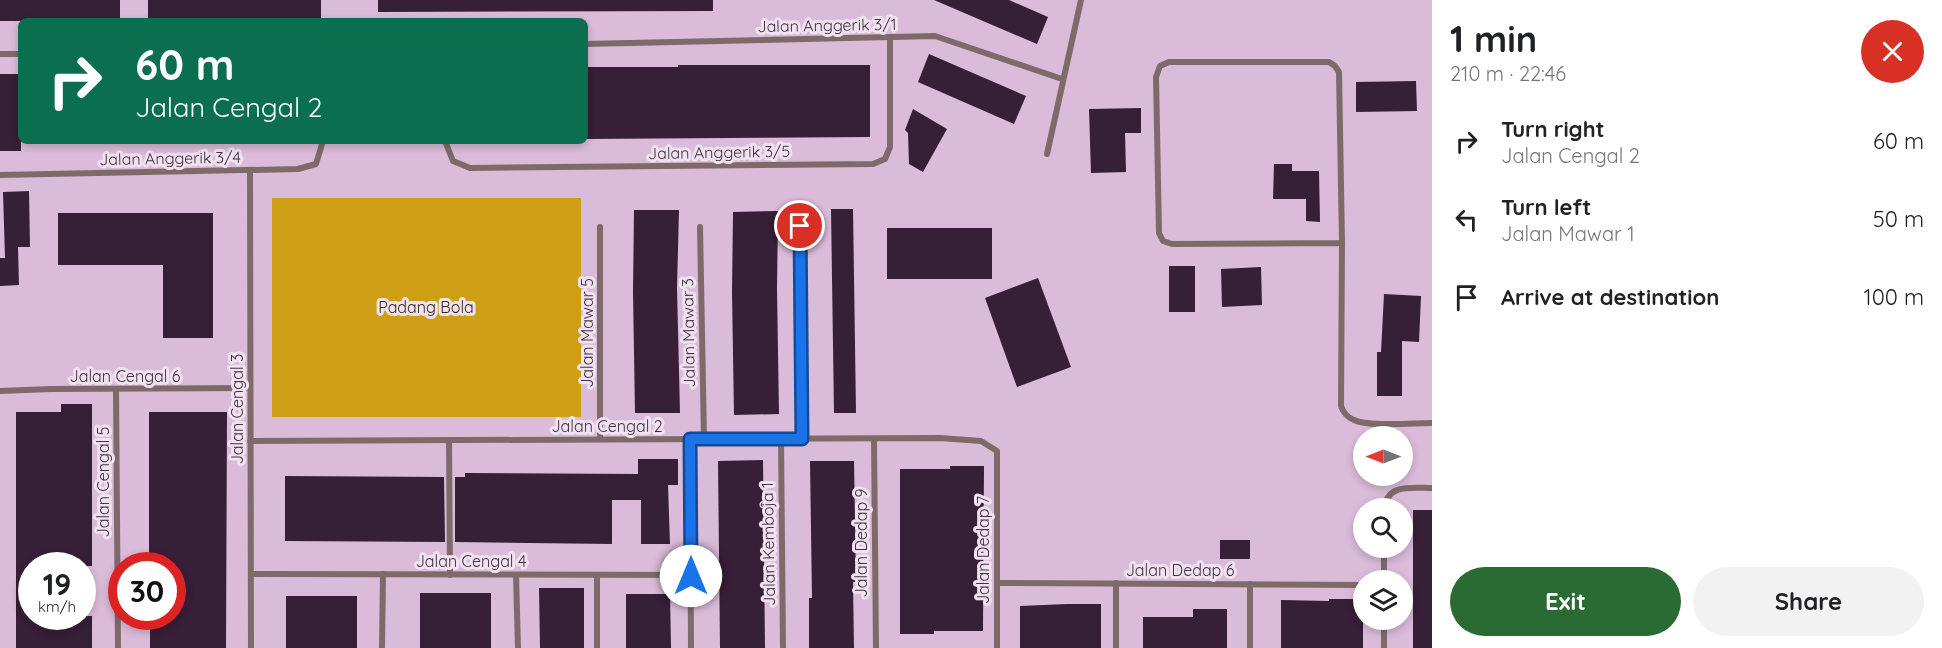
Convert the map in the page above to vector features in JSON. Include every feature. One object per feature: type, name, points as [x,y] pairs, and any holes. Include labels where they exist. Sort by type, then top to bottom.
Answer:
[{"type":"street","points":[[1047,154],[1081,0]]},
{"type":"street","name":"Jalan Anggerik 3/1","points":[[588,44],[935,36],[1062,79]]},
{"type":"street","name":"Jalan Anggerik 3/5","points":[[446,144],[453,161],[470,168],[873,164],[885,159],[890,147],[890,38]]},
{"type":"street","points":[[0,54],[18,54]]},
{"type":"street","points":[[1342,243],[1172,244],[1163,241],[1159,233],[1156,77],[1160,66],[1169,62],[1329,62],[1335,66],[1339,72],[1342,243],[1340,398],[1344,413],[1354,420],[1366,423],[1432,423]]},
{"type":"street","name":"Jalan Anggerik 3/4","points":[[0,175],[298,169],[316,164],[322,144]]},
{"type":"street","name":"Jalan Cengal 3","points":[[250,170],[251,648]]},
{"type":"street","points":[[800,226],[802,439]]},
{"type":"street","name":"Jalan Mawar 5","points":[[600,227],[600,440]]},
{"type":"street","name":"Jalan Mawar 3","points":[[700,227],[704,439]]},
{"type":"street","name":"Jalan Cengal 6","points":[[0,391],[250,388]]},
{"type":"street","name":"Jalan Cengal 5","points":[[116,389],[118,648]]},
{"type":"street","name":"Jalan Cengal 2","points":[[250,441],[940,438],[981,441],[997,451]]},
{"type":"street","points":[[690,439],[691,648]]},
{"type":"street","name":"Jalan Kemboja 1","points":[[781,439],[783,648]]},
{"type":"street","name":"Jalan Dedap 9","points":[[874,439],[876,648]]},
{"type":"street","points":[[449,440],[450,574]]},
{"type":"street","name":"Jalan Dedap 7","points":[[997,451],[997,648]]},
{"type":"street","points":[[1387,498],[1401,488],[1432,488]]},
{"type":"street","name":"Jalan Cengal 4","points":[[251,574],[691,576]]},
{"type":"street","points":[[382,648],[383,574]]},
{"type":"street","points":[[516,575],[518,648]]},
{"type":"street","points":[[597,575],[597,648]]},
{"type":"street","name":"Jalan Dedap 6","points":[[997,583],[1353,585]]},
{"type":"street","points":[[1116,584],[1116,648]]},
{"type":"street","points":[[1250,584],[1250,648]]},
{"type":"street","points":[[1384,630],[1384,648]]},
{"type":"green space","name":"Padang Bola","points":[[272,198],[581,198],[581,417],[272,417]]},
{"type":"building","points":[[0,0],[120,0],[120,18],[18,18],[18,21],[0,21]]},
{"type":"building","points":[[148,0],[321,0],[321,18],[148,18]]},
{"type":"building","points":[[378,0],[713,0],[713,11],[378,12]]},
{"type":"building","points":[[934,0],[1009,0],[1048,17],[1037,44]]},
{"type":"building","points":[[929,54],[1026,96],[1014,124],[918,82]]},
{"type":"building","points":[[678,65],[870,65],[870,137],[588,139],[588,67],[678,67]]},
{"type":"building","points":[[0,74],[18,74],[18,144],[21,144],[21,151],[0,151]]},
{"type":"building","points":[[1416,81],[1417,111],[1356,112],[1356,82]]},
{"type":"building","points":[[1141,108],[1141,133],[1125,133],[1126,172],[1091,173],[1089,109]]},
{"type":"building","points":[[913,109],[947,129],[923,172],[909,164],[908,133],[905,130]]},
{"type":"building","points":[[1274,164],[1292,164],[1292,171],[1319,171],[1320,222],[1306,221],[1306,199],[1273,199]]},
{"type":"building","points":[[29,191],[30,247],[18,247],[19,285],[0,286],[0,258],[5,258],[3,192]]},
{"type":"building","points":[[831,209],[853,209],[856,413],[834,413]]},
{"type":"building","points":[[634,210],[679,210],[677,288],[680,413],[635,413]]},
{"type":"building","points":[[778,211],[779,414],[734,415],[733,212]]},
{"type":"building","points":[[58,213],[213,213],[213,338],[163,338],[163,265],[58,265]]},
{"type":"building","points":[[887,228],[992,228],[992,279],[887,279]]},
{"type":"building","points":[[1169,266],[1195,266],[1195,312],[1169,312]]},
{"type":"building","points":[[1261,267],[1262,305],[1222,307],[1221,269]]},
{"type":"building","points":[[1038,278],[1071,367],[1017,387],[985,298]]},
{"type":"building","points":[[1384,294],[1421,296],[1419,342],[1402,341],[1402,396],[1377,396],[1377,352],[1381,352]]},
{"type":"building","points":[[61,404],[92,404],[92,552],[18,552],[18,630],[92,630],[92,648],[16,648],[16,412],[61,412]]},
{"type":"building","points":[[149,412],[227,412],[226,648],[150,648],[150,630],[186,630],[186,552],[149,552]]},
{"type":"building","points":[[638,459],[678,459],[678,485],[668,485],[670,544],[641,544],[641,500],[612,500],[612,544],[455,542],[455,477],[465,477],[465,473],[638,474]]},
{"type":"building","points":[[763,460],[765,648],[720,648],[718,461]]},
{"type":"building","points":[[810,461],[854,461],[856,582],[853,582],[854,648],[809,648],[809,598],[812,598]]},
{"type":"building","points":[[950,466],[984,466],[983,631],[900,634],[900,469],[950,469]]},
{"type":"building","points":[[285,476],[444,477],[445,542],[285,541]]},
{"type":"building","points":[[1413,510],[1432,510],[1432,648],[1413,648]]},
{"type":"building","points":[[1220,540],[1250,540],[1250,559],[1220,559]]},
{"type":"building","points":[[539,588],[584,588],[584,648],[540,648]]},
{"type":"building","points":[[420,593],[491,593],[491,648],[420,648]]},
{"type":"building","points":[[626,594],[670,594],[671,648],[626,648]]},
{"type":"building","points":[[286,596],[357,596],[357,648],[286,648]]},
{"type":"building","points":[[1329,599],[1353,599],[1353,630],[1363,630],[1363,648],[1281,648],[1281,600],[1329,601]]},
{"type":"building","points":[[1101,604],[1101,648],[1020,648],[1020,606]]},
{"type":"building","points":[[1193,609],[1227,609],[1227,648],[1143,648],[1143,617],[1193,617]]},
{"type":"route","points":[[691,576],[690,439],[802,439],[800,226]]}]
